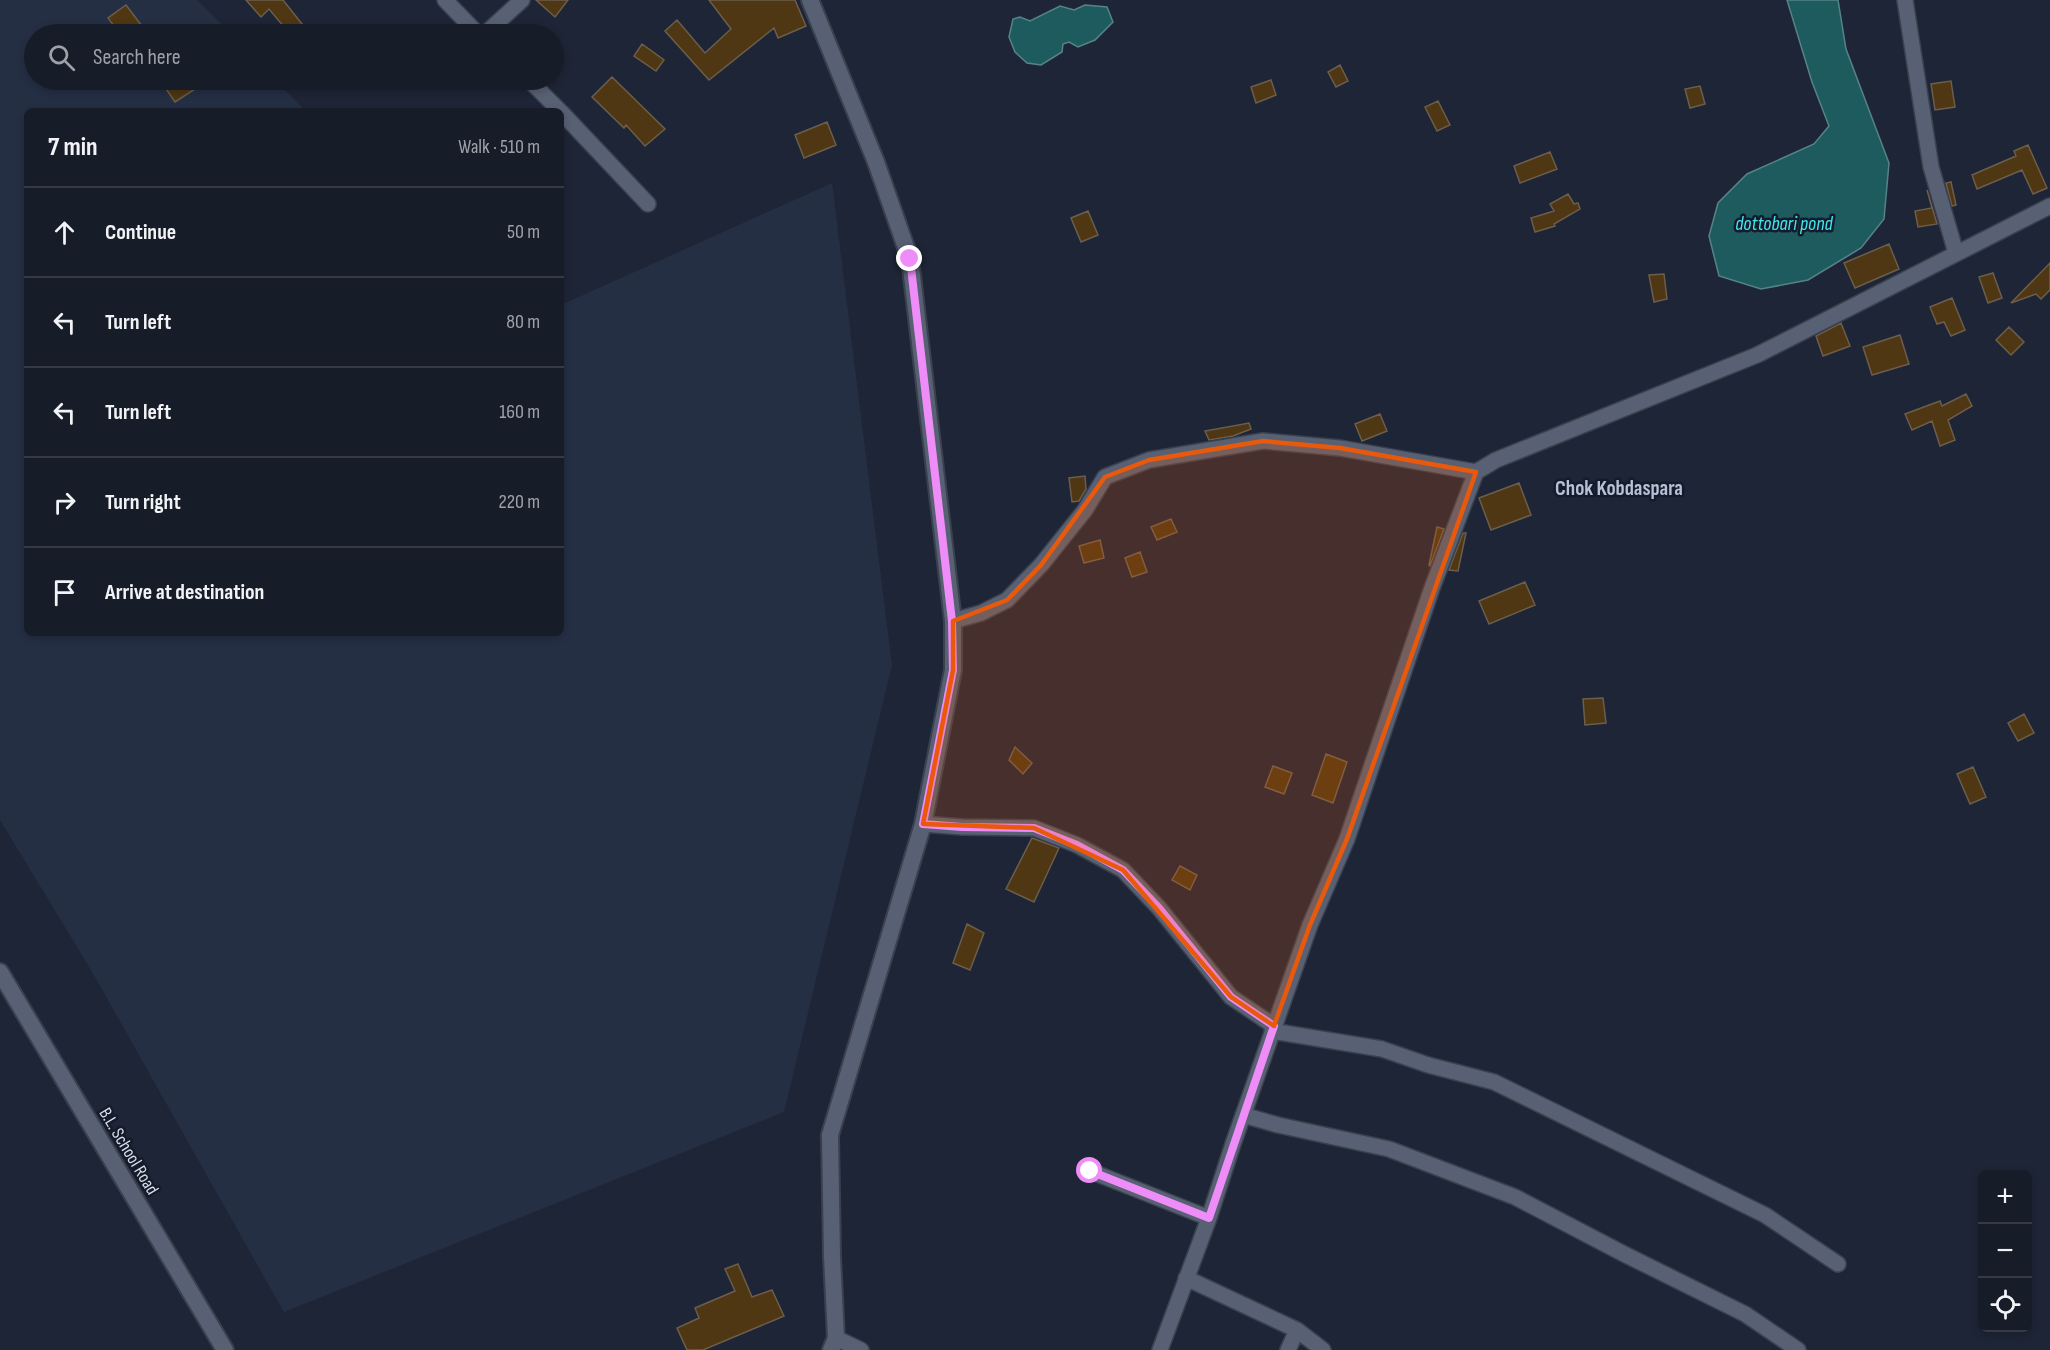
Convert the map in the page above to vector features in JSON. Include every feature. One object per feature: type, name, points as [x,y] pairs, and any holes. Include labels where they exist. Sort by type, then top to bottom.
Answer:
[{"type":"street","points":[[445,0],[468,24]]},
{"type":"street","points":[[496,24],[522,0]]},
{"type":"street","points":[[810,0],[876,162],[910,259],[952,621],[953,670],[923,824],[830,1136],[833,1344],[861,1350]]},
{"type":"street","points":[[1905,0],[1931,167],[1956,253]]},
{"type":"street","points":[[539,90],[556,108]]},
{"type":"street","points":[[564,116],[648,204]]},
{"type":"street","points":[[1160,1350],[1209,1218],[1310,925],[1347,839],[1432,588],[1476,472],[1496,460],[1757,355],[2050,206]]},
{"type":"street","points":[[952,621],[981,613],[1007,600],[1041,565],[1085,510],[1105,477],[1149,460],[1263,441],[1340,448],[1476,472]]},
{"type":"street","points":[[923,824],[1034,828],[1077,845],[1123,870],[1159,908],[1231,997],[1273,1029],[1382,1049],[1428,1065],[1494,1082],[1765,1215],[1838,1264]]},
{"type":"street","name":"B.L. School Road","points":[[0,972],[225,1350]]},
{"type":"street","points":[[1243,1115],[1278,1125],[1389,1149],[1515,1197],[1745,1314],[1798,1350]]},
{"type":"street","points":[[1090,1171],[1209,1218]]},
{"type":"street","points":[[1186,1278],[1297,1330],[1323,1350]]},
{"type":"street","points":[[1288,1350],[1297,1330]]},
{"type":"highlighted area","points":[[1263,441],[1340,448],[1476,472],[1347,839],[1310,925],[1274,1026],[1231,997],[1123,870],[1034,828],[923,824],[953,670],[953,621],[1007,600],[1041,565],[1105,477],[1149,460]]},
{"type":"shaded area","points":[[0,0],[197,0],[221,24],[24,24],[24,90],[285,90],[303,108],[24,108],[24,636],[564,636],[564,304],[832,183],[892,665],[784,1112],[284,1312],[91,970],[0,820]]},
{"type":"water","name":"dottobari pond","points":[[1787,0],[1838,0],[1846,49],[1889,163],[1884,219],[1861,248],[1808,280],[1761,289],[1719,276],[1709,236],[1718,203],[1747,174],[1814,144],[1829,126],[1812,82]]},
{"type":"water","points":[[1085,5],[1107,7],[1113,22],[1095,40],[1078,47],[1069,42],[1063,44],[1062,52],[1041,65],[1027,63],[1015,52],[1009,37],[1013,19],[1020,17],[1030,21],[1060,6],[1074,10]]},
{"type":"building","points":[[246,0],[283,0],[302,24],[282,24],[269,9],[261,17]]},
{"type":"building","points":[[536,0],[568,0],[555,17]]},
{"type":"building","points":[[709,0],[795,0],[806,26],[778,38],[774,28],[709,80],[665,31],[677,20],[705,53],[731,29]]},
{"type":"building","points":[[126,5],[140,24],[112,24],[108,18]]},
{"type":"building","points":[[642,44],[664,60],[656,71],[634,56]]},
{"type":"building","points":[[1340,65],[1348,81],[1336,87],[1328,72]]},
{"type":"building","points":[[612,77],[665,129],[645,146],[626,125],[624,128],[592,97]]},
{"type":"building","points":[[1271,80],[1276,95],[1256,103],[1251,87]]},
{"type":"building","points":[[1951,81],[1955,107],[1935,110],[1931,84]]},
{"type":"building","points":[[1700,86],[1705,104],[1690,108],[1685,89]]},
{"type":"building","points":[[167,90],[193,90],[175,102]]},
{"type":"building","points":[[1438,101],[1450,125],[1437,131],[1425,107]]},
{"type":"building","points":[[827,122],[836,145],[804,158],[795,135]]},
{"type":"building","points":[[2028,145],[2047,188],[2033,194],[2022,170],[1977,189],[1972,175],[2016,156],[2014,151]]},
{"type":"building","points":[[1550,152],[1557,169],[1520,183],[1514,166]]},
{"type":"building","points":[[1951,182],[1956,205],[1952,206],[1946,183]]},
{"type":"building","points":[[1927,190],[1937,224],[1918,227],[1915,211],[1932,208]]},
{"type":"building","points":[[1568,194],[1574,204],[1578,203],[1580,209],[1554,224],[1555,226],[1535,232],[1531,218],[1554,211],[1550,204]]},
{"type":"building","points":[[1088,211],[1098,235],[1081,242],[1071,218]]},
{"type":"building","points":[[1889,244],[1899,269],[1855,288],[1844,263]]},
{"type":"building","points":[[2050,263],[2050,290],[2041,299],[2036,294],[2011,303]]},
{"type":"building","points":[[1993,273],[2002,298],[1988,303],[1979,277]]},
{"type":"building","points":[[1664,274],[1667,299],[1654,302],[1649,275]]},
{"type":"building","points":[[1952,298],[1965,330],[1951,336],[1944,322],[1937,324],[1930,307]]},
{"type":"building","points":[[1841,323],[1850,346],[1823,356],[1816,336]]},
{"type":"building","points":[[2009,327],[2024,342],[2011,355],[1996,340]]},
{"type":"building","points":[[1900,335],[1909,364],[1872,375],[1863,347]]},
{"type":"building","points":[[1966,394],[1972,406],[1948,420],[1955,440],[1940,446],[1932,421],[1912,430],[1905,414],[1940,401],[1942,406]]},
{"type":"building","points":[[1380,414],[1387,431],[1362,441],[1355,424]]},
{"type":"building","points":[[1249,423],[1251,429],[1233,436],[1209,440],[1205,431]]},
{"type":"building","points":[[1085,476],[1086,489],[1079,501],[1072,502],[1069,478]]},
{"type":"building","points":[[1519,483],[1531,515],[1491,530],[1479,498]]},
{"type":"building","points":[[1171,519],[1177,532],[1157,540],[1151,527]]},
{"type":"building","points":[[1437,527],[1444,529],[1430,566],[1429,565]]},
{"type":"building","points":[[1463,533],[1466,533],[1458,571],[1449,570]]},
{"type":"building","points":[[1100,540],[1104,558],[1084,563],[1079,546]]},
{"type":"building","points":[[1140,552],[1147,572],[1132,577],[1125,558]]},
{"type":"building","points":[[1525,582],[1535,605],[1489,624],[1479,601]]},
{"type":"building","points":[[1603,698],[1606,723],[1585,725],[1583,699]]},
{"type":"building","points":[[2024,714],[2034,733],[2018,741],[2008,723]]},
{"type":"building","points":[[1015,747],[1032,763],[1023,774],[1009,760]]},
{"type":"building","points":[[1326,754],[1347,762],[1333,803],[1312,795]]},
{"type":"building","points":[[1273,766],[1292,773],[1284,794],[1265,787]]},
{"type":"building","points":[[1973,767],[1986,797],[1970,804],[1957,774]]},
{"type":"building","points":[[1032,838],[1059,848],[1034,902],[1006,889]]},
{"type":"building","points":[[1180,866],[1197,875],[1190,890],[1172,880]]},
{"type":"building","points":[[967,924],[984,933],[970,970],[953,963]]},
{"type":"building","points":[[738,1264],[752,1297],[772,1290],[784,1316],[703,1350],[687,1350],[677,1328],[699,1318],[695,1308],[735,1291],[725,1269]]},
{"type":"district","name":"Chok Kobdaspara","points":[[1619,488]]},
{"type":"route","points":[[910,259],[952,621],[953,670],[923,824],[1034,828],[1077,845],[1123,870],[1159,908],[1231,997],[1274,1026],[1209,1218],[1090,1171]]}]
